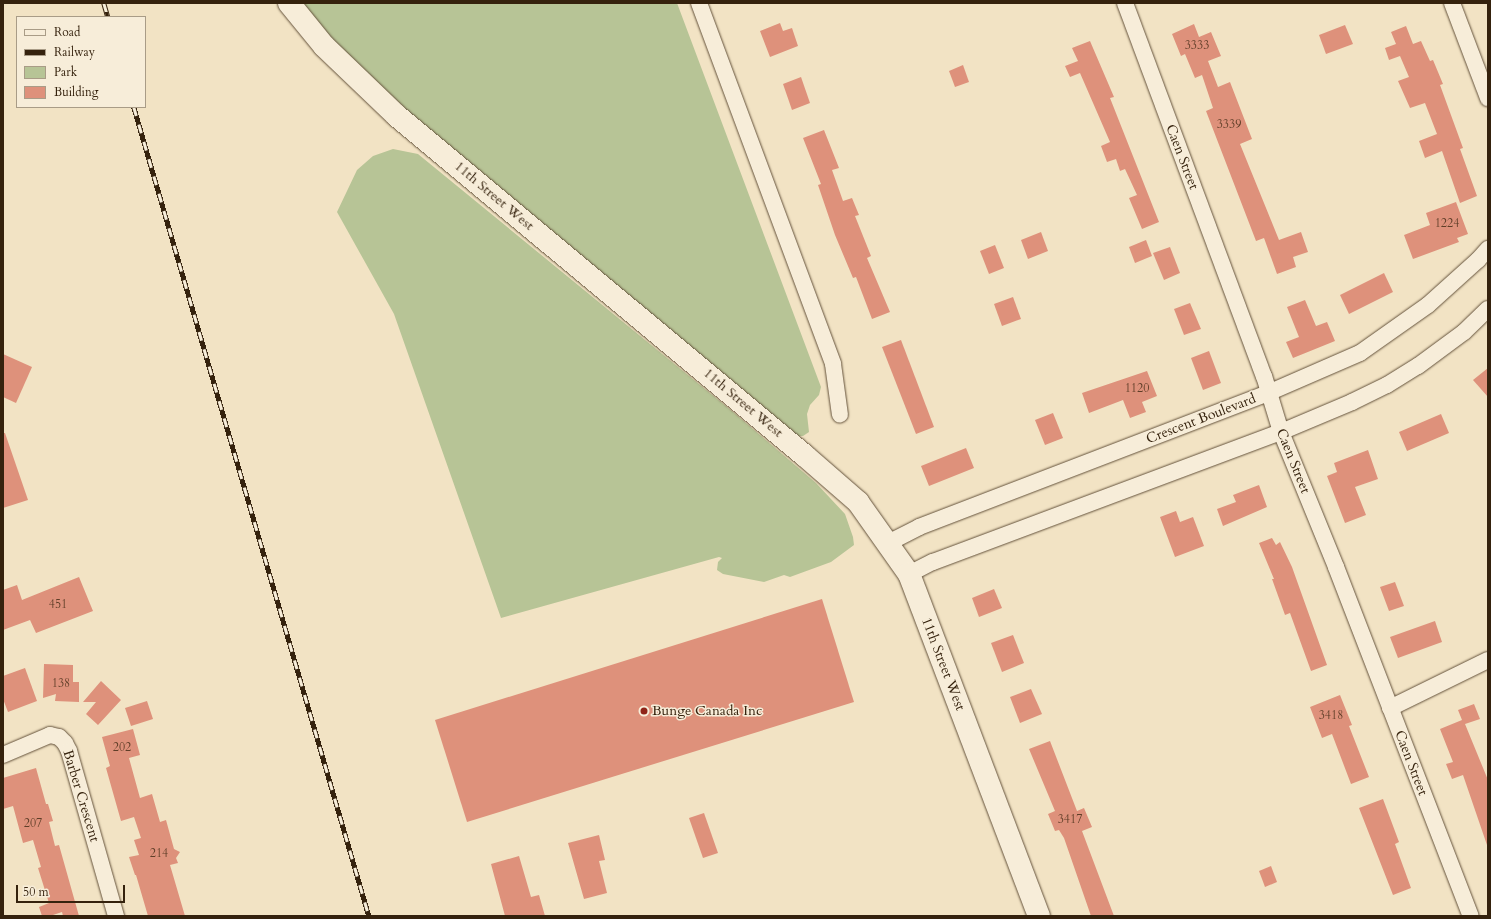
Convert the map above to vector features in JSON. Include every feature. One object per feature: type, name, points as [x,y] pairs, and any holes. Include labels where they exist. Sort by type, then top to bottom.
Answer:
[{"type":"main road","name":"11th Street West","points":[[289,3],[324,46],[397,116],[828,475],[858,502],[909,574],[1039,916]]},
{"type":"street","points":[[698,3],[833,364],[840,415]]},
{"type":"street","name":"Caen Street","points":[[1125,3],[1264,376],[1281,432],[1470,916]]},
{"type":"street","points":[[1452,3],[1488,98]]},
{"type":"street","name":"Crescent Boulevard","points":[[888,543],[919,527],[1268,393],[1360,353],[1428,305],[1478,260],[1488,249]]},
{"type":"street","points":[[909,574],[933,562],[1281,432],[1352,402],[1418,366],[1464,332],[1488,309]]},
{"type":"street","points":[[1390,708],[1488,660]]},
{"type":"street","name":"Barber Crescent","points":[[3,755],[50,735],[59,736],[65,743],[69,751],[116,916]]},
{"type":"green space","points":[[300,3],[677,3],[821,387],[819,395],[810,405],[807,414],[809,432],[803,436],[795,436],[414,118],[348,57]]},
{"type":"green space","points":[[393,149],[418,154],[733,412],[816,483],[845,514],[853,537],[854,545],[831,562],[790,577],[784,575],[764,582],[723,574],[717,570],[718,562],[722,558],[719,557],[501,618],[394,314],[337,212],[357,170],[373,156]]},
{"type":"building","points":[[780,23],[783,31],[792,28],[798,46],[770,57],[760,31]]},
{"type":"building","points":[[1194,24],[1199,37],[1211,32],[1221,56],[1208,61],[1218,87],[1230,82],[1252,139],[1240,144],[1279,240],[1301,232],[1308,252],[1293,257],[1296,267],[1277,274],[1264,238],[1256,241],[1206,111],[1213,108],[1202,75],[1195,78],[1185,54],[1181,56],[1172,34]]},
{"type":"building","points":[[1345,25],[1353,44],[1326,54],[1319,35]]},
{"type":"building","points":[[1406,26],[1413,44],[1421,41],[1430,61],[1433,60],[1443,84],[1440,85],[1463,148],[1460,149],[1477,196],[1460,203],[1442,151],[1425,158],[1419,141],[1437,134],[1425,103],[1410,108],[1398,81],[1409,77],[1400,56],[1389,60],[1385,48],[1396,44],[1391,32]]},
{"type":"building","points":[[1090,41],[1114,97],[1110,98],[1159,222],[1142,229],[1129,198],[1137,195],[1125,169],[1120,171],[1116,159],[1107,162],[1101,146],[1110,142],[1080,73],[1070,77],[1065,66],[1078,61],[1072,48]]},
{"type":"building","points":[[963,65],[969,82],[955,87],[949,71]]},
{"type":"building","points":[[801,77],[810,103],[792,110],[783,84]]},
{"type":"building","points":[[824,130],[839,168],[832,170],[843,201],[852,198],[859,215],[855,216],[871,256],[867,258],[890,312],[872,319],[856,277],[853,278],[835,235],[818,185],[821,184],[803,138]]},
{"type":"building","points":[[1456,202],[1468,234],[1457,238],[1459,242],[1413,259],[1404,235],[1430,225],[1426,213]]},
{"type":"building","points":[[1041,232],[1048,251],[1028,259],[1021,240]]},
{"type":"building","points":[[1146,240],[1152,256],[1135,263],[1129,247]]},
{"type":"building","points":[[995,245],[1004,268],[989,274],[980,251]]},
{"type":"building","points":[[1170,247],[1180,273],[1164,280],[1153,253]]},
{"type":"building","points":[[1384,273],[1393,292],[1349,314],[1340,295]]},
{"type":"building","points":[[1013,297],[1021,319],[1002,326],[994,304]]},
{"type":"building","points":[[1305,300],[1316,326],[1327,322],[1335,341],[1293,358],[1286,342],[1299,337],[1287,307]]},
{"type":"building","points":[[1190,303],[1201,329],[1184,335],[1174,309]]},
{"type":"building","points":[[901,340],[934,427],[916,434],[882,347]]},
{"type":"building","points":[[1209,351],[1221,383],[1203,390],[1191,358]]},
{"type":"building","points":[[3,354],[32,367],[16,403],[3,397]]},
{"type":"building","points":[[1488,368],[1488,397],[1473,380]]},
{"type":"building","points":[[1147,371],[1157,396],[1142,402],[1146,412],[1130,418],[1123,400],[1089,413],[1082,393]]},
{"type":"building","points":[[1053,413],[1063,438],[1045,445],[1035,420]]},
{"type":"building","points":[[1441,414],[1449,433],[1407,451],[1399,432]]},
{"type":"building","points":[[3,433],[5,433],[28,500],[3,508]]},
{"type":"building","points":[[966,448],[974,468],[929,486],[921,466]]},
{"type":"building","points":[[1368,450],[1378,479],[1355,487],[1366,515],[1345,523],[1327,476],[1337,472],[1334,463]]},
{"type":"building","points":[[1259,485],[1267,507],[1223,526],[1217,509],[1236,502],[1233,495]]},
{"type":"building","points":[[1176,511],[1180,522],[1193,517],[1204,546],[1175,557],[1160,517]]},
{"type":"building","points":[[1272,538],[1276,545],[1280,542],[1292,567],[1327,665],[1311,671],[1290,613],[1285,615],[1272,579],[1274,579],[1259,543]]},
{"type":"building","points":[[79,577],[93,611],[36,633],[30,620],[3,630],[3,590],[17,585],[22,600]]},
{"type":"building","points":[[1395,582],[1404,606],[1389,611],[1380,587]]},
{"type":"building","points":[[994,589],[1002,608],[979,617],[972,598]]},
{"type":"building","name":"Bunge Canada Inc","points":[[822,599],[854,702],[467,822],[435,720]]},
{"type":"building","points":[[1435,621],[1442,642],[1398,658],[1390,637]]},
{"type":"building","points":[[1013,635],[1024,663],[1002,672],[991,643]]},
{"type":"building","points":[[44,664],[73,665],[73,682],[79,682],[79,702],[55,701],[56,694],[43,698]]},
{"type":"building","points":[[25,668],[37,701],[8,712],[3,699],[3,676]]},
{"type":"building","points":[[101,681],[121,700],[98,725],[86,714],[96,702],[83,702]]},
{"type":"building","points":[[1031,689],[1042,714],[1020,723],[1010,697]]},
{"type":"building","points":[[1340,695],[1352,725],[1349,726],[1369,777],[1351,784],[1332,734],[1322,738],[1310,707]]},
{"type":"building","points":[[147,701],[153,719],[131,726],[125,708]]},
{"type":"building","points":[[1474,704],[1480,719],[1465,724],[1488,780],[1487,845],[1463,775],[1452,779],[1446,764],[1453,762],[1440,729],[1462,720],[1458,710]]},
{"type":"building","points":[[133,729],[140,755],[129,758],[140,798],[152,794],[160,822],[166,820],[174,849],[180,852],[176,858],[178,863],[170,865],[185,916],[148,916],[129,857],[139,855],[134,840],[141,838],[134,817],[121,821],[106,768],[110,766],[102,737]]},
{"type":"building","points":[[1050,741],[1077,811],[1084,808],[1092,827],[1082,831],[1114,916],[1091,916],[1064,838],[1059,830],[1055,831],[1048,814],[1055,811],[1029,749]]},
{"type":"building","points":[[36,768],[46,804],[48,804],[53,821],[49,822],[55,846],[59,845],[79,916],[63,916],[62,912],[50,916],[42,916],[39,907],[49,903],[38,868],[41,867],[33,840],[23,843],[13,806],[3,809],[3,778]]},
{"type":"building","points":[[1383,799],[1399,842],[1395,844],[1411,888],[1393,895],[1359,808]]},
{"type":"building","points":[[704,813],[718,853],[703,858],[689,818]]},
{"type":"building","points":[[599,835],[605,860],[599,861],[607,893],[584,899],[568,843]]},
{"type":"building","points":[[519,856],[531,897],[539,895],[545,916],[505,916],[491,864]]},
{"type":"building","points":[[1271,866],[1277,882],[1265,887],[1259,871]]},
{"type":"railway","points":[[104,3],[108,16]]},
{"type":"railway","points":[[134,108],[369,916]]},
{"type":"place","name":"Bunge Canada Inc","points":[[644,711]]}]
